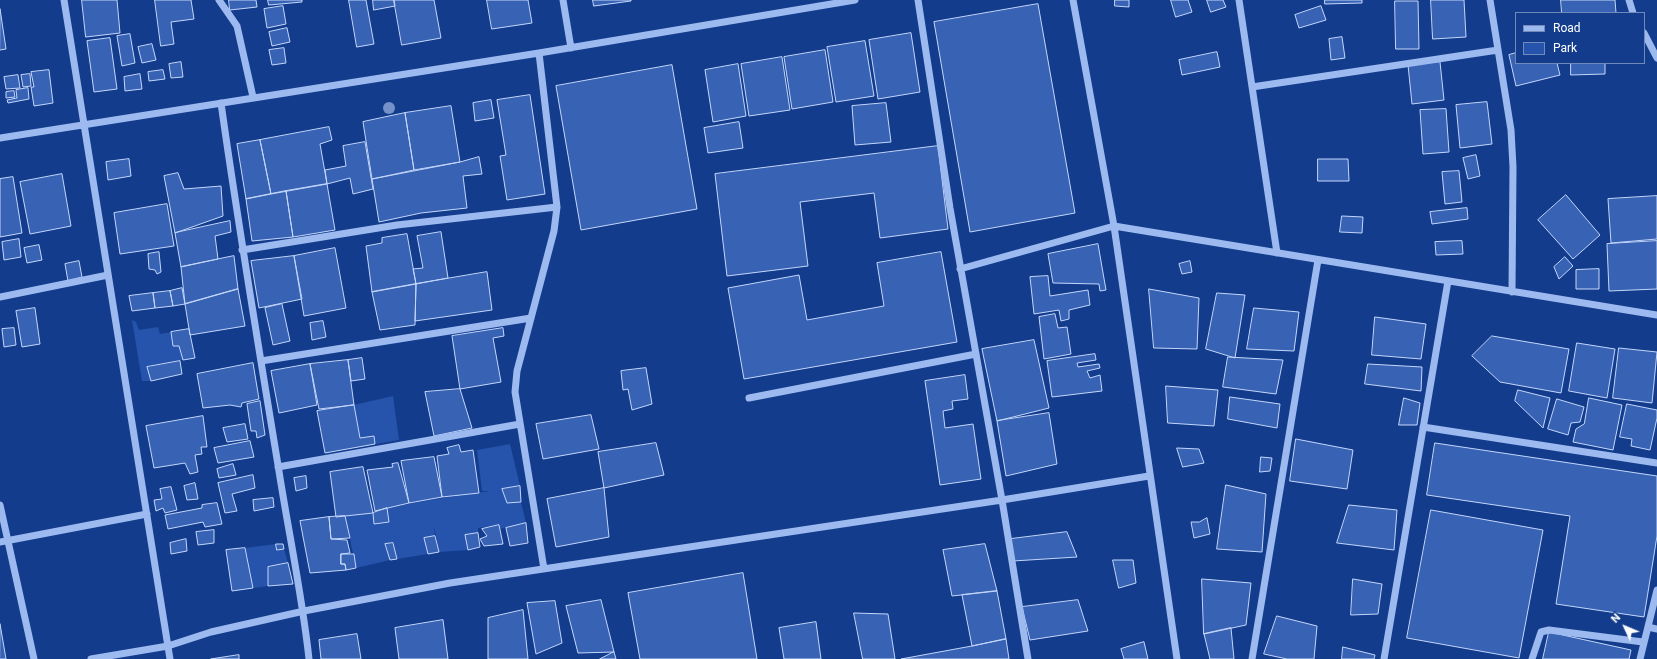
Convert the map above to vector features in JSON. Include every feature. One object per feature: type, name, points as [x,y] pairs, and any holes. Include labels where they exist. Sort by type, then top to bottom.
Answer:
[{"type":"street","points":[[64,0],[170,659]]},
{"type":"street","points":[[219,0],[237,26],[253,97]]},
{"type":"street","points":[[563,0],[571,48]]},
{"type":"street","points":[[0,138],[571,48],[855,0]]},
{"type":"street","points":[[918,0],[960,268],[1002,500],[1028,659]]},
{"type":"street","points":[[1073,0],[1114,226],[1149,476],[1177,659]]},
{"type":"street","points":[[1239,0],[1277,253]]},
{"type":"street","points":[[1490,0],[1511,130],[1513,167],[1512,292]]},
{"type":"street","points":[[1629,0],[1633,12]]},
{"type":"street","points":[[1645,35],[1657,58]]},
{"type":"street","points":[[1650,44],[1657,40]]},
{"type":"street","points":[[1252,86],[1498,50]]},
{"type":"street","points":[[539,53],[557,207],[554,231],[517,371],[515,392],[544,569]]},
{"type":"street","points":[[221,103],[242,250],[278,467],[304,611],[309,659]]},
{"type":"street","points":[[242,250],[397,225],[557,207]]},
{"type":"street","points":[[960,268],[1114,226],[1657,315]]},
{"type":"street","points":[[1252,659],[1318,260]]},
{"type":"street","points":[[0,297],[108,275]]},
{"type":"street","points":[[1384,659],[1448,281]]},
{"type":"street","points":[[261,361],[531,318]]},
{"type":"street","points":[[749,398],[976,354]]},
{"type":"street","points":[[278,467],[520,424]]},
{"type":"street","points":[[1423,427],[1657,463]]},
{"type":"street","points":[[91,659],[168,646],[211,632],[304,611],[450,583],[1002,500],[1149,476]]},
{"type":"street","points":[[0,505],[4,542],[34,659]]},
{"type":"street","points":[[4,542],[146,514]]},
{"type":"street","points":[[1640,659],[1657,590]]},
{"type":"street","points":[[1648,627],[1657,629]]},
{"type":"street","points":[[1532,659],[1541,632],[1549,630],[1643,642]]},
{"type":"green space","points":[[132,320],[136,322],[139,330],[158,327],[160,334],[171,332],[173,346],[179,346],[183,360],[148,366],[151,381],[142,381]]},
{"type":"green space","points":[[393,396],[399,440],[375,444],[374,436],[360,438],[354,405]]},
{"type":"green space","points":[[510,444],[520,486],[502,489],[507,503],[521,502],[526,523],[500,529],[498,525],[478,528],[478,533],[465,535],[468,550],[439,552],[434,525],[435,536],[424,539],[428,554],[397,559],[393,542],[385,545],[390,560],[356,568],[345,516],[373,513],[374,524],[389,522],[387,508],[490,491],[482,491],[477,450]]},
{"type":"green space","points":[[276,544],[277,550],[284,549],[288,563],[268,567],[268,586],[253,588],[245,548]]},
{"type":"building","points":[[82,0],[117,0],[120,33],[86,37]]},
{"type":"building","points":[[155,0],[191,0],[194,19],[171,22],[174,44],[161,46]]},
{"type":"building","points":[[229,0],[256,0],[257,7],[230,10]]},
{"type":"building","points":[[268,0],[302,0],[302,2],[269,5]]},
{"type":"building","points":[[349,0],[366,0],[374,44],[357,47]]},
{"type":"building","points":[[373,0],[394,0],[395,6],[374,10]]},
{"type":"building","points":[[394,0],[434,0],[441,38],[402,45]]},
{"type":"building","points":[[487,0],[528,0],[532,23],[492,29]]},
{"type":"building","points":[[593,0],[631,0],[631,1],[594,6]]},
{"type":"building","points":[[1115,0],[1129,0],[1129,7],[1115,6]]},
{"type":"building","points":[[1171,0],[1188,0],[1192,12],[1176,17]]},
{"type":"building","points":[[1207,0],[1223,0],[1226,7],[1211,12]]},
{"type":"building","points":[[1325,0],[1362,0],[1362,3],[1325,4]]},
{"type":"building","points":[[1431,0],[1464,0],[1466,37],[1433,39]]},
{"type":"building","points":[[1561,0],[1615,0],[1616,12],[1562,12]]},
{"type":"building","points":[[1395,1],[1418,1],[1419,49],[1396,49]]},
{"type":"building","points":[[1038,4],[1075,213],[970,232],[934,22]]},
{"type":"building","points":[[283,6],[286,24],[267,28],[264,9]]},
{"type":"building","points":[[1321,6],[1326,20],[1299,28],[1295,15]]},
{"type":"building","points":[[0,9],[6,49],[0,50]]},
{"type":"building","points":[[287,28],[290,42],[272,46],[269,32]]},
{"type":"building","points":[[911,33],[920,92],[878,99],[869,40]]},
{"type":"building","points":[[130,34],[135,63],[122,66],[117,36]]},
{"type":"building","points":[[1342,37],[1345,58],[1331,60],[1329,39]]},
{"type":"building","points":[[110,38],[117,89],[94,92],[87,41]]},
{"type":"building","points":[[865,41],[874,96],[836,102],[827,47]]},
{"type":"building","points":[[152,44],[156,60],[142,63],[138,47]]},
{"type":"building","points":[[284,48],[286,63],[272,65],[269,50]]},
{"type":"building","points":[[825,50],[833,102],[792,109],[784,57]]},
{"type":"building","points":[[1217,52],[1220,67],[1182,75],[1179,60]]},
{"type":"building","points":[[1515,53],[1515,64],[1557,64],[1560,75],[1516,86],[1509,55]]},
{"type":"building","points":[[782,57],[790,110],[749,116],[741,64]]},
{"type":"building","points":[[181,62],[183,77],[171,78],[169,64]]},
{"type":"building","points":[[1440,62],[1444,100],[1412,104],[1408,65]]},
{"type":"building","points":[[738,64],[746,116],[713,122],[705,70]]},
{"type":"building","points":[[1571,64],[1605,64],[1605,74],[1571,75]]},
{"type":"building","points":[[672,65],[697,209],[581,230],[556,86]]},
{"type":"building","points":[[49,70],[53,103],[34,106],[31,87],[34,87],[31,72]]},
{"type":"building","points":[[163,70],[165,79],[149,81],[148,72]]},
{"type":"building","points":[[30,74],[31,86],[23,87],[21,75]]},
{"type":"building","points":[[140,74],[142,89],[125,91],[124,77]]},
{"type":"building","points":[[18,75],[20,88],[6,89],[4,77]]},
{"type":"building","points":[[28,88],[29,99],[8,103],[7,100],[17,98],[16,90]]},
{"type":"building","points":[[14,91],[15,97],[6,98],[6,92]]},
{"type":"building","points":[[530,95],[545,194],[507,200],[500,156],[506,155],[497,100]]},
{"type":"building","points":[[491,100],[494,118],[475,121],[473,103]]},
{"type":"building","points":[[1487,102],[1492,144],[1460,148],[1456,105]]},
{"type":"building","points":[[886,103],[891,142],[855,145],[852,106]]},
{"type":"building","points":[[451,106],[460,162],[414,170],[405,113]]},
{"type":"building","points":[[1446,109],[1449,152],[1423,154],[1420,110]]},
{"type":"building","points":[[405,113],[414,170],[372,179],[363,122]]},
{"type":"building","points":[[739,122],[743,148],[708,153],[704,128]]},
{"type":"building","points":[[329,127],[332,140],[320,144],[327,184],[271,194],[260,140]]},
{"type":"building","points":[[260,140],[271,194],[246,199],[237,144]]},
{"type":"building","points":[[365,142],[373,189],[353,194],[350,178],[327,184],[325,170],[346,166],[343,146]]},
{"type":"building","points":[[938,146],[948,229],[880,238],[874,193],[800,202],[808,266],[727,276],[715,174]]},
{"type":"building","points":[[1476,155],[1480,176],[1468,179],[1463,158]]},
{"type":"building","points":[[479,157],[482,174],[463,176],[467,208],[421,213],[379,222],[372,179]]},
{"type":"building","points":[[129,159],[131,176],[108,180],[106,162]]},
{"type":"building","points":[[1318,159],[1348,159],[1349,181],[1318,181]]},
{"type":"building","points":[[1459,171],[1462,202],[1445,204],[1442,172]]},
{"type":"building","points":[[178,173],[184,189],[221,186],[223,216],[175,233],[164,176]]},
{"type":"building","points":[[62,174],[71,226],[30,234],[20,182]]},
{"type":"building","points":[[13,177],[22,233],[0,237],[0,179]]},
{"type":"building","points":[[327,184],[335,230],[293,237],[286,191]]},
{"type":"building","points":[[286,191],[293,237],[252,241],[246,199]]},
{"type":"building","points":[[1566,195],[1600,235],[1573,259],[1538,220]]},
{"type":"building","points":[[1657,196],[1657,239],[1611,243],[1608,199]]},
{"type":"building","points":[[167,204],[174,246],[120,254],[114,213]]},
{"type":"building","points":[[1467,208],[1468,219],[1432,224],[1430,212]]},
{"type":"building","points":[[1342,216],[1363,217],[1362,233],[1340,232]]},
{"type":"building","points":[[230,221],[231,232],[215,236],[218,259],[181,267],[175,233]]},
{"type":"building","points":[[441,232],[448,278],[416,284],[413,269],[423,268],[417,236]]},
{"type":"building","points":[[407,234],[416,284],[372,292],[366,246],[382,243],[382,238]]},
{"type":"building","points":[[19,239],[21,257],[4,260],[2,242]]},
{"type":"building","points":[[1462,241],[1463,254],[1436,255],[1435,242]]},
{"type":"building","points":[[1657,241],[1657,289],[1609,291],[1607,244]]},
{"type":"building","points":[[1098,244],[1106,290],[1100,291],[1099,284],[1053,283],[1048,254]]},
{"type":"building","points":[[39,245],[42,260],[27,263],[24,248]]},
{"type":"building","points":[[335,248],[346,308],[304,316],[294,256]]},
{"type":"building","points":[[159,252],[161,272],[157,274],[155,270],[149,269],[148,254]]},
{"type":"building","points":[[941,252],[957,342],[744,379],[728,288],[799,275],[807,320],[884,306],[877,263]]},
{"type":"building","points":[[234,256],[238,289],[185,304],[181,267]]},
{"type":"building","points":[[294,256],[302,299],[259,308],[251,261]]},
{"type":"building","points":[[1565,257],[1573,266],[1559,279],[1554,267]]},
{"type":"building","points":[[79,261],[82,277],[68,281],[65,264]]},
{"type":"building","points":[[1190,261],[1192,272],[1182,274],[1179,264]]},
{"type":"building","points":[[1599,269],[1599,289],[1576,289],[1576,270]]},
{"type":"building","points":[[487,272],[492,310],[415,321],[416,284]]},
{"type":"building","points":[[1048,276],[1050,296],[1088,290],[1090,305],[1069,310],[1069,319],[1061,321],[1059,310],[1034,314],[1030,277]]},
{"type":"building","points":[[416,284],[415,325],[380,330],[372,292]]},
{"type":"building","points":[[182,288],[185,304],[173,306],[170,291]]},
{"type":"building","points":[[238,289],[245,326],[190,335],[185,304]]},
{"type":"building","points":[[1149,289],[1199,298],[1197,349],[1154,348]]},
{"type":"building","points":[[170,291],[173,306],[155,308],[153,293]]},
{"type":"building","points":[[153,293],[155,308],[132,311],[129,296]]},
{"type":"building","points":[[1217,293],[1245,295],[1235,358],[1206,349]]},
{"type":"building","points":[[282,304],[290,341],[273,345],[265,308]]},
{"type":"building","points":[[35,308],[40,344],[22,347],[16,311]]},
{"type":"building","points":[[1254,308],[1299,312],[1294,351],[1247,349]]},
{"type":"building","points":[[1055,314],[1058,328],[1067,327],[1071,354],[1044,359],[1039,317]]},
{"type":"building","points":[[1375,317],[1426,324],[1421,359],[1372,355]]},
{"type":"building","points":[[323,321],[326,337],[312,340],[310,323]]},
{"type":"building","points":[[14,328],[16,345],[4,347],[2,329]]},
{"type":"building","points":[[503,328],[504,336],[493,338],[501,382],[460,389],[452,336]]},
{"type":"building","points":[[189,329],[195,358],[183,360],[179,346],[173,346],[171,332]]},
{"type":"building","points":[[1492,336],[1569,349],[1561,393],[1500,382],[1472,356]]},
{"type":"building","points":[[1034,340],[1049,408],[997,421],[982,349]]},
{"type":"building","points":[[1577,343],[1615,349],[1607,398],[1569,391]]},
{"type":"building","points":[[1619,348],[1657,352],[1652,403],[1613,398]]},
{"type":"building","points":[[1095,354],[1096,360],[1077,363],[1078,367],[1099,364],[1100,368],[1087,371],[1090,378],[1100,375],[1102,391],[1052,397],[1047,361]]},
{"type":"building","points":[[1228,357],[1283,360],[1276,394],[1223,387]]},
{"type":"building","points":[[362,358],[365,379],[351,381],[348,360]]},
{"type":"building","points":[[348,360],[354,405],[319,409],[310,364]]},
{"type":"building","points":[[180,361],[182,374],[151,381],[147,367]]},
{"type":"building","points":[[253,363],[259,399],[242,403],[241,407],[230,405],[203,408],[197,374]]},
{"type":"building","points":[[310,364],[317,405],[279,413],[271,371]]},
{"type":"building","points":[[1368,364],[1422,367],[1421,391],[1365,384]]},
{"type":"building","points":[[646,368],[652,404],[632,410],[628,389],[623,390],[621,371]]},
{"type":"building","points":[[965,375],[968,399],[952,401],[953,409],[943,411],[945,428],[973,424],[981,479],[940,485],[925,381]]},
{"type":"building","points":[[1166,386],[1218,390],[1214,426],[1168,423]]},
{"type":"building","points":[[460,389],[472,428],[434,436],[425,392]]},
{"type":"building","points":[[1518,390],[1550,398],[1543,428],[1515,401]]},
{"type":"building","points":[[1230,397],[1280,404],[1277,428],[1228,419]]},
{"type":"building","points":[[1404,398],[1420,403],[1417,425],[1399,425]]},
{"type":"building","points":[[1589,398],[1622,405],[1613,450],[1573,442],[1576,429],[1584,424]]},
{"type":"building","points":[[1557,399],[1584,407],[1580,422],[1571,423],[1568,435],[1548,429]]},
{"type":"building","points":[[260,401],[265,435],[257,438],[256,431],[251,431],[247,404]]},
{"type":"building","points":[[1627,404],[1657,410],[1657,418],[1650,450],[1631,446],[1632,439],[1620,437]]},
{"type":"building","points":[[354,405],[360,438],[374,436],[375,444],[325,453],[317,411]]},
{"type":"building","points":[[1049,413],[1057,464],[1006,476],[997,421]]},
{"type":"building","points":[[591,415],[599,449],[543,459],[536,424]]},
{"type":"building","points":[[203,416],[207,447],[201,447],[202,454],[195,455],[198,472],[190,474],[185,463],[154,468],[146,426]]},
{"type":"building","points":[[245,424],[248,439],[227,442],[223,428]]},
{"type":"building","points":[[1296,439],[1353,450],[1347,489],[1290,481]]},
{"type":"building","points":[[250,441],[254,457],[218,463],[214,448]]},
{"type":"building","points":[[656,443],[664,475],[604,488],[598,452]]},
{"type":"building","points":[[1435,443],[1657,476],[1657,536],[1644,617],[1556,604],[1570,516],[1427,495]]},
{"type":"building","points":[[459,445],[461,452],[473,450],[479,493],[442,497],[437,456],[449,454],[447,448]]},
{"type":"building","points":[[1177,448],[1199,449],[1204,463],[1183,467]]},
{"type":"building","points":[[434,457],[442,497],[409,503],[401,461]]},
{"type":"building","points":[[1261,457],[1272,458],[1270,471],[1260,472]]},
{"type":"building","points":[[398,463],[409,503],[375,511],[367,470],[393,467],[392,464]]},
{"type":"building","points":[[233,464],[236,475],[219,478],[217,469]]},
{"type":"building","points":[[363,467],[373,513],[336,517],[330,472]]},
{"type":"building","points":[[253,475],[255,488],[232,494],[237,511],[225,513],[218,483]]},
{"type":"building","points":[[306,476],[307,488],[296,491],[294,478]]},
{"type":"building","points":[[195,483],[198,499],[187,500],[184,486]]},
{"type":"building","points":[[1226,485],[1266,494],[1262,552],[1217,549]]},
{"type":"building","points":[[520,486],[521,502],[507,503],[502,489]]},
{"type":"building","points":[[171,487],[177,510],[165,513],[163,508],[156,511],[154,500],[162,499],[160,489]]},
{"type":"building","points":[[604,488],[609,537],[556,547],[547,499]]},
{"type":"building","points":[[273,498],[274,507],[254,511],[253,500]]},
{"type":"building","points":[[217,503],[222,524],[205,527],[203,522],[168,529],[165,515],[202,508],[202,505]]},
{"type":"building","points":[[1349,505],[1397,510],[1394,550],[1337,543]]},
{"type":"building","points":[[387,508],[389,522],[374,524],[373,513]]},
{"type":"building","points":[[1431,510],[1543,530],[1519,658],[1407,638]]},
{"type":"building","points":[[345,516],[350,538],[331,539],[329,517]]},
{"type":"building","points":[[329,517],[331,539],[347,540],[350,553],[341,554],[341,564],[345,564],[346,570],[310,573],[300,521]]},
{"type":"building","points":[[1207,518],[1210,534],[1194,538],[1191,522],[1199,522]]},
{"type":"building","points":[[526,523],[528,543],[510,546],[506,528]]},
{"type":"building","points":[[499,525],[503,544],[484,546],[480,539],[487,536],[482,529]]},
{"type":"building","points":[[214,530],[214,543],[198,545],[196,532]]},
{"type":"building","points":[[1067,532],[1077,557],[1013,561],[1011,539]]},
{"type":"building","points":[[478,533],[480,547],[468,550],[465,535]]},
{"type":"building","points":[[435,536],[439,552],[428,554],[424,538]]},
{"type":"building","points":[[186,539],[187,551],[171,554],[170,543]]},
{"type":"building","points":[[393,543],[397,559],[390,560],[385,544]]},
{"type":"building","points":[[276,544],[283,544],[284,549],[277,550]]},
{"type":"building","points":[[985,544],[997,591],[952,596],[943,550]]},
{"type":"building","points":[[245,548],[253,588],[232,591],[226,550]]},
{"type":"building","points":[[341,554],[354,554],[356,568],[346,570],[345,564],[341,564]]},
{"type":"building","points":[[1113,560],[1133,560],[1136,583],[1119,588]]},
{"type":"building","points":[[288,563],[293,584],[268,586],[268,567]]},
{"type":"building","points":[[743,573],[757,659],[640,659],[628,593]]},
{"type":"building","points":[[1202,579],[1251,583],[1246,625],[1204,634]]},
{"type":"building","points":[[1353,579],[1382,584],[1378,614],[1351,615]]},
{"type":"building","points":[[997,591],[1006,639],[972,646],[962,595]]},
{"type":"building","points":[[601,600],[614,652],[578,653],[566,606]]},
{"type":"building","points":[[1078,600],[1088,631],[1030,640],[1022,607]]},
{"type":"building","points":[[555,601],[562,643],[536,654],[527,603]]},
{"type":"building","points":[[523,610],[528,659],[488,659],[488,618]]},
{"type":"building","points":[[854,613],[888,614],[895,659],[863,659]]},
{"type":"building","points":[[1277,616],[1317,626],[1314,659],[1287,659],[1264,654]]},
{"type":"building","points":[[443,620],[448,659],[399,659],[395,628]]},
{"type":"building","points":[[816,622],[821,659],[784,659],[779,628]]},
{"type":"building","points":[[0,624],[6,659],[0,659]]},
{"type":"building","points":[[1231,628],[1234,659],[1210,659],[1204,634]]},
{"type":"building","points":[[1549,632],[1631,650],[1629,659],[1543,659]]},
{"type":"building","points":[[357,634],[361,659],[321,659],[319,640]]},
{"type":"building","points":[[1006,639],[1009,659],[901,659],[972,646]]},
{"type":"building","points":[[1144,642],[1148,659],[1124,659],[1121,649]]},
{"type":"building","points":[[1343,647],[1375,655],[1374,659],[1342,659]]},
{"type":"building","points":[[614,652],[616,659],[600,659]]},
{"type":"building","points":[[239,655],[239,659],[211,659]]}]
